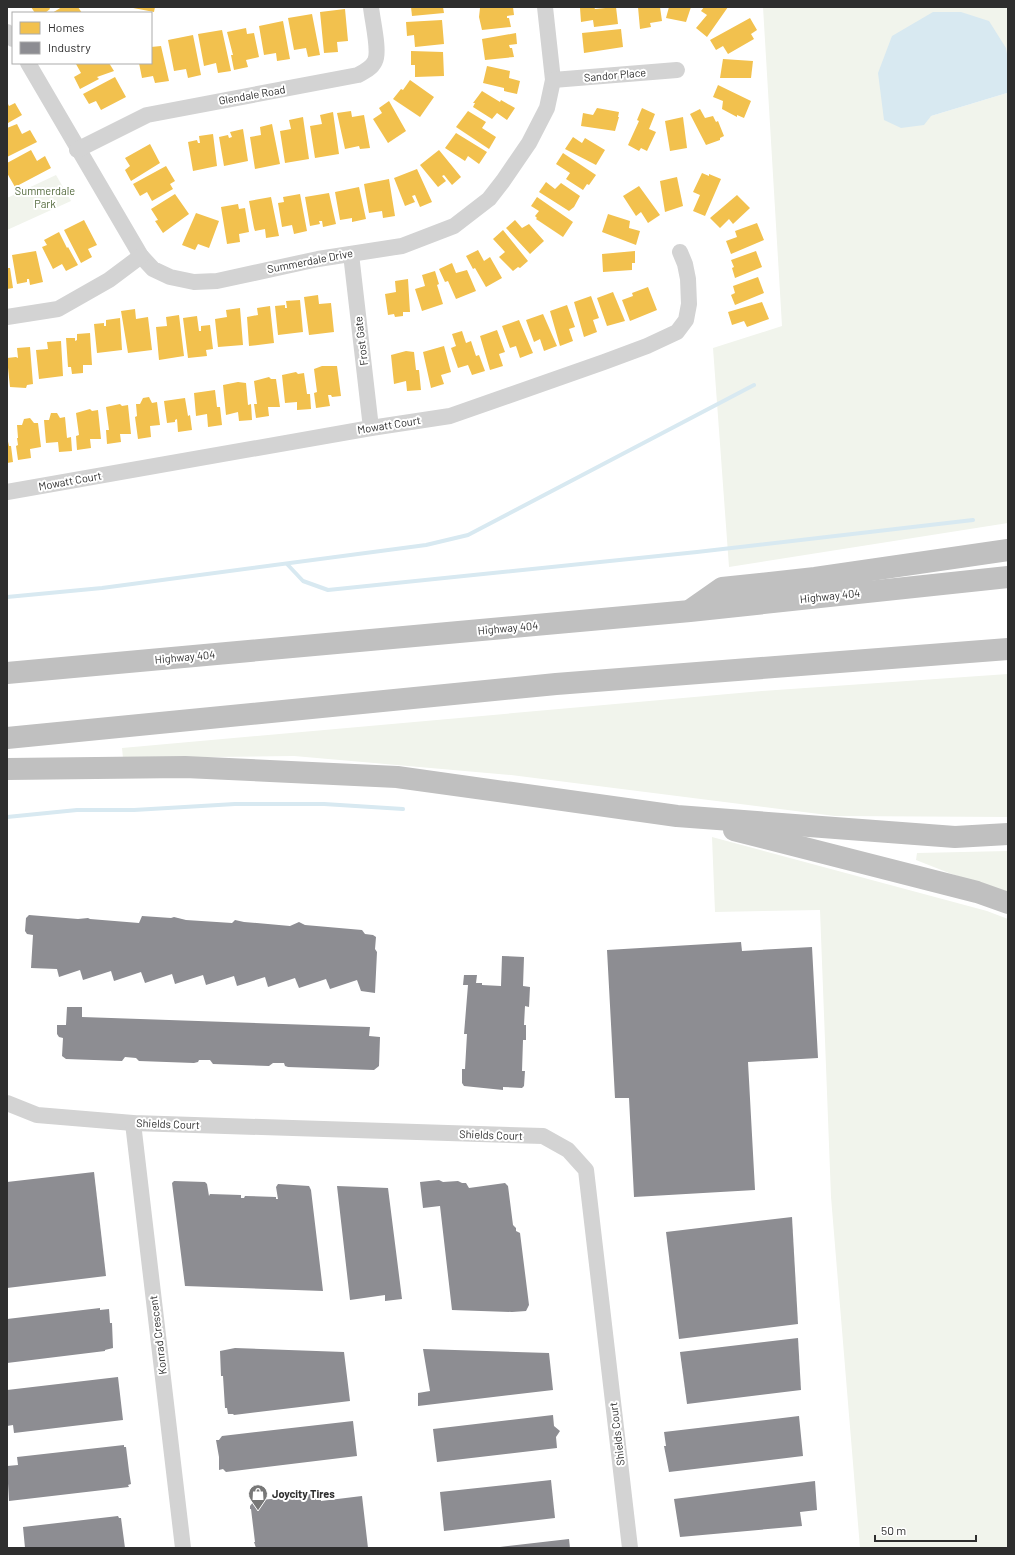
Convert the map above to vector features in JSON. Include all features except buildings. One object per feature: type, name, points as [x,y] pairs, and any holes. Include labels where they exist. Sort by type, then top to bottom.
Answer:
[{"type":"highway","points":[[942,560],[974,546],[1008,538]]},
{"type":"highway","points":[[690,611],[722,588],[815,578],[1008,550]]},
{"type":"highway","name":"Highway 404","points":[[7,673],[690,611],[1008,577]]},
{"type":"highway","points":[[7,738],[564,683],[1008,649]]},
{"type":"highway","points":[[7,769],[185,767],[397,777],[677,816],[955,837],[1008,834]]},
{"type":"highway","points":[[677,816],[977,892],[1008,903]]},
{"type":"street","name":"Glendale Road","points":[[77,150],[147,115],[358,76],[370,68],[376,61],[371,7]]},
{"type":"street","name":"Summerdale Drive","points":[[29,64],[66,126],[77,150],[141,256],[153,269],[170,277],[194,282],[217,281],[243,274],[402,246],[454,226],[489,199],[529,143],[547,108],[553,80],[545,7]]},
{"type":"street","name":"Sandor Place","points":[[553,80],[677,70]]},
{"type":"street","name":"Mowatt Court","points":[[7,492],[371,428],[450,416],[604,362],[647,346],[677,332],[686,320],[689,304],[688,279],[685,264],[680,252]]},
{"type":"street","name":"Frost Gate","points":[[351,254],[371,428]]},
{"type":"street","points":[[7,317],[58,309],[109,280],[141,256]]},
{"type":"street","name":"Shields Court","points":[[7,1103],[37,1115],[133,1123],[542,1136],[568,1150],[586,1170],[630,1548]]},
{"type":"street","name":"Konrad Crescent","points":[[133,1123],[182,1548]]},
{"type":"green space","points":[[763,7],[1008,7],[1008,63],[931,116],[1007,93],[1008,87],[1008,523],[729,567],[713,348],[782,326]]},
{"type":"green space","name":"Summerdale Park","points":[[56,175],[71,201],[7,230],[7,198]]},
{"type":"green space","points":[[1008,674],[1008,817],[835,816],[511,775],[294,756],[123,758],[122,748],[762,691]]},
{"type":"green space","points":[[712,837],[987,911],[1008,919],[1008,1548],[860,1548],[831,1197],[820,910],[715,912]]},
{"type":"green space","points":[[1008,851],[1008,893],[916,860],[917,853]]},
{"type":"shaded area","points":[[933,12],[961,12],[989,21],[1006,48],[1008,60],[1007,93],[931,116],[924,125],[901,128],[884,120],[878,73],[892,36]]},
{"type":"waterway","points":[[7,597],[102,588],[426,545],[468,535],[754,385]]},
{"type":"waterway","points":[[287,564],[303,581],[328,590],[697,552],[973,520]]},
{"type":"waterway","points":[[7,817],[77,810],[134,810],[235,804],[324,804],[403,809]]},
{"type":"place","name":"Joycity Tires","points":[[258,1511]]}]
